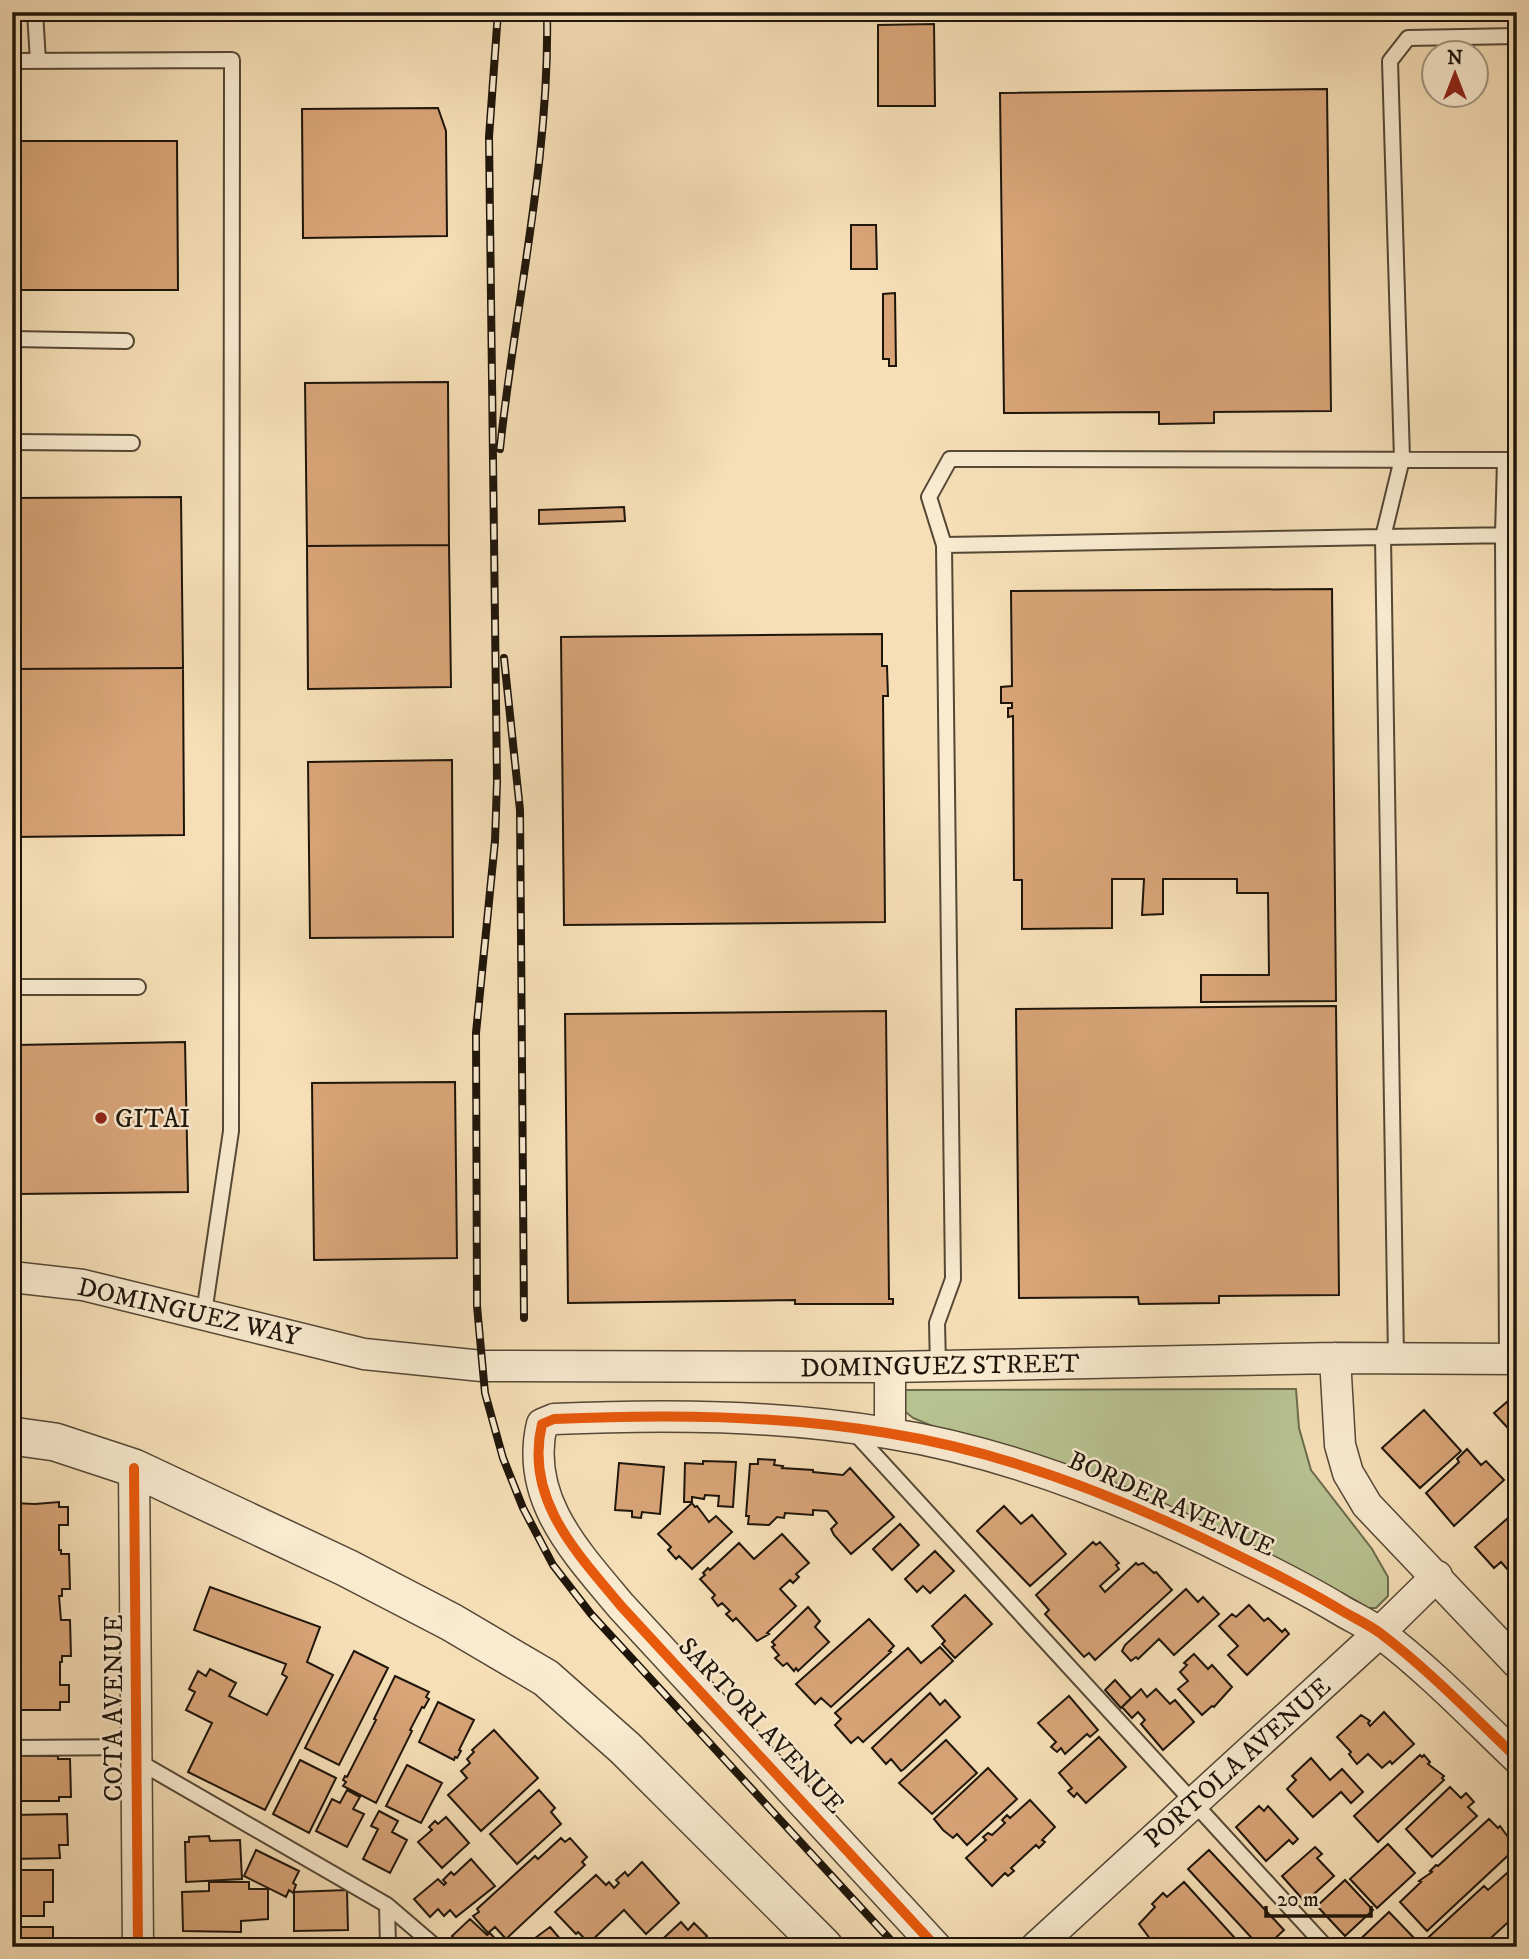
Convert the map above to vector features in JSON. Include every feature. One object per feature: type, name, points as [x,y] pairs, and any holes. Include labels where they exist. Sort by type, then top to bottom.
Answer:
[{"type":"street","name":"DOMINGUEZ WAY","points":[[12,1277],[83,1284],[364,1354]]},
{"type":"street","name":"DOMINGUEZ STREET","points":[[364,1354],[482,1366],[890,1367],[1335,1358],[1512,1359]]},
{"type":"street","points":[[1335,1358],[1340,1445],[1348,1474],[1367,1505],[1517,1663]]},
{"type":"street","points":[[890,1367],[890,1433]]},
{"type":"street","name":"BORDER AVENUE","points":[[560,1530],[548,1503],[538,1465],[538,1441],[542,1424],[554,1419],[637,1415],[756,1419],[890,1433],[979,1453],[1076,1483],[1184,1528],[1276,1574],[1379,1633],[1462,1704],[1517,1758]]},
{"type":"street","points":[[12,1436],[55,1443],[134,1468],[346,1568],[451,1622],[546,1678],[625,1748],[824,1947]]},
{"type":"street","name":"COTA AVENUE","points":[[134,1468],[138,1947]]},
{"type":"street","name":"SARTORI AVENUE","points":[[560,1530],[621,1606],[936,1947]]},
{"type":"street","name":"PORTOLA AVENUE","points":[[1036,1947],[1379,1633],[1437,1576]]},
{"type":"lane","points":[[35,12],[38,61]]},
{"type":"lane","points":[[1396,1359],[1383,537],[1402,459],[1390,61],[1408,38],[1517,36]]},
{"type":"lane","points":[[12,61],[232,60],[231,1131],[204,1313]]},
{"type":"lane","points":[[12,340],[126,341]]},
{"type":"lane","points":[[12,442],[132,443]]},
{"type":"lane","points":[[938,1366],[937,1322],[953,1279],[944,545],[929,497],[950,459],[1511,460],[1512,1359]]},
{"type":"lane","points":[[944,545],[1510,535]]},
{"type":"lane","points":[[12,987],[138,988]]},
{"type":"lane","points":[[850,1428],[1326,1947]]},
{"type":"lane","points":[[12,1748],[136,1753],[387,1905],[436,1947]]},
{"type":"lane","points":[[387,1905],[388,1947]]},
{"type":"green space","points":[[1296,1389],[1299,1428],[1311,1470],[1372,1549],[1388,1577],[1388,1596],[1376,1608],[1361,1608],[1265,1552],[1171,1508],[937,1428],[913,1418],[902,1409],[902,1390]]},
{"type":"building","points":[[934,24],[935,106],[878,106],[878,25]]},
{"type":"building","points":[[1327,89],[1331,411],[1214,412],[1214,423],[1159,424],[1159,412],[1004,413],[1000,93]]},
{"type":"building","points":[[438,108],[446,131],[447,236],[303,238],[302,109]]},
{"type":"building","points":[[12,141],[177,141],[178,290],[12,290]]},
{"type":"building","points":[[851,225],[876,225],[877,269],[851,269]]},
{"type":"building","points":[[895,293],[896,366],[889,366],[889,359],[883,359],[883,294]]},
{"type":"building","points":[[448,382],[449,545],[307,546],[305,383]]},
{"type":"building","points":[[181,497],[183,668],[12,669],[12,498]]},
{"type":"building","points":[[624,507],[625,521],[539,524],[539,510]]},
{"type":"building","points":[[449,545],[451,687],[308,689],[307,546]]},
{"type":"building","points":[[1332,589],[1336,1001],[1201,1002],[1201,975],[1269,975],[1268,893],[1237,893],[1237,879],[1163,879],[1163,914],[1142,915],[1144,879],[1112,879],[1112,928],[1022,929],[1022,880],[1014,880],[1013,716],[1008,717],[1008,708],[1012,708],[1012,703],[1001,703],[1001,687],[1012,686],[1011,591]]},
{"type":"building","points":[[882,634],[882,666],[887,666],[888,696],[883,696],[885,922],[564,925],[561,637]]},
{"type":"building","points":[[183,668],[184,835],[13,837],[12,669]]},
{"type":"building","points":[[452,760],[453,937],[310,938],[308,762]]},
{"type":"building","points":[[1336,1006],[1339,1295],[1219,1296],[1219,1303],[1139,1304],[1138,1297],[1019,1298],[1016,1009]]},
{"type":"building","points":[[886,1011],[889,1299],[893,1299],[893,1304],[795,1304],[795,1300],[568,1303],[565,1014]]},
{"type":"building","name":"GITAI","points":[[185,1042],[188,1192],[17,1194],[15,1045]]},
{"type":"building","points":[[455,1082],[457,1258],[314,1260],[312,1083]]},
{"type":"building","points":[[1508,1401],[1517,1411],[1517,1438],[1494,1413]]},
{"type":"building","points":[[1424,1410],[1461,1451],[1420,1488],[1382,1448]]},
{"type":"building","points":[[1467,1449],[1481,1465],[1486,1461],[1504,1480],[1454,1526],[1426,1493],[1459,1462],[1457,1459]]},
{"type":"building","points":[[758,1459],[775,1460],[774,1465],[783,1466],[782,1468],[843,1475],[850,1468],[894,1517],[851,1554],[834,1535],[831,1529],[837,1523],[827,1511],[813,1510],[813,1515],[785,1513],[784,1518],[777,1517],[769,1525],[748,1524],[749,1516],[746,1516],[750,1464],[758,1464]]},
{"type":"building","points":[[703,1461],[736,1462],[733,1507],[718,1506],[719,1496],[705,1495],[704,1499],[692,1497],[692,1502],[684,1502],[685,1463],[703,1464]]},
{"type":"building","points":[[619,1463],[664,1467],[660,1514],[642,1512],[641,1518],[632,1517],[632,1511],[615,1510]]},
{"type":"building","points":[[59,1502],[59,1507],[68,1507],[68,1525],[59,1525],[59,1550],[61,1554],[69,1554],[70,1589],[62,1589],[62,1596],[59,1596],[61,1620],[70,1620],[71,1656],[62,1656],[60,1662],[60,1685],[69,1685],[69,1702],[60,1702],[60,1710],[12,1710],[12,1503]]},
{"type":"building","points":[[692,1503],[709,1522],[716,1516],[732,1532],[692,1569],[679,1556],[676,1559],[668,1550],[671,1547],[658,1534]]},
{"type":"building","points":[[1004,1506],[1021,1524],[1032,1515],[1066,1554],[1030,1586],[977,1531]]},
{"type":"building","points":[[1517,1510],[1516,1579],[1501,1562],[1494,1568],[1475,1547]]},
{"type":"building","points":[[900,1524],[919,1545],[892,1570],[873,1549]]},
{"type":"building","points":[[782,1534],[809,1563],[796,1574],[799,1577],[793,1583],[790,1580],[780,1589],[796,1606],[767,1633],[769,1634],[757,1641],[736,1618],[733,1621],[726,1614],[730,1611],[722,1603],[718,1606],[712,1598],[715,1595],[700,1579],[708,1568],[710,1570],[739,1543],[754,1559]]},
{"type":"building","points":[[1093,1542],[1096,1545],[1100,1542],[1119,1563],[1116,1565],[1119,1569],[1100,1586],[1105,1592],[1136,1563],[1143,1563],[1156,1572],[1172,1590],[1095,1660],[1089,1653],[1084,1657],[1045,1614],[1049,1610],[1036,1595]]},
{"type":"building","points":[[935,1551],[954,1571],[930,1593],[923,1586],[917,1592],[905,1579]]},
{"type":"building","points":[[210,1587],[320,1627],[307,1662],[333,1675],[265,1810],[188,1772],[212,1723],[186,1710],[195,1692],[189,1689],[198,1671],[206,1676],[210,1669],[236,1683],[229,1696],[267,1715],[287,1677],[282,1674],[286,1664],[194,1630]]},
{"type":"building","points":[[1186,1589],[1198,1602],[1203,1597],[1219,1614],[1174,1655],[1159,1639],[1138,1659],[1136,1657],[1131,1661],[1122,1651],[1125,1645]]},
{"type":"building","points":[[965,1595],[992,1624],[955,1658],[942,1644],[945,1641],[932,1626]]},
{"type":"building","points":[[1249,1605],[1264,1621],[1268,1618],[1282,1632],[1285,1629],[1289,1634],[1247,1675],[1228,1655],[1238,1646],[1219,1626],[1232,1614],[1236,1617]]},
{"type":"building","points":[[808,1607],[820,1621],[815,1627],[829,1642],[798,1671],[796,1668],[794,1671],[787,1663],[783,1666],[775,1658],[779,1655],[772,1647],[775,1645],[772,1642]]},
{"type":"building","points":[[869,1619],[894,1646],[889,1651],[891,1652],[831,1707],[821,1698],[815,1704],[796,1684]]},
{"type":"building","points":[[940,1647],[953,1661],[863,1742],[858,1737],[851,1743],[835,1725],[841,1719],[835,1713],[908,1648],[921,1663]]},
{"type":"building","points":[[354,1651],[388,1668],[339,1765],[305,1748]]},
{"type":"building","points":[[1194,1654],[1208,1669],[1212,1665],[1232,1687],[1214,1707],[1202,1715],[1178,1689],[1188,1681],[1180,1672],[1187,1665],[1184,1663]]},
{"type":"building","points":[[395,1676],[429,1692],[426,1697],[429,1699],[410,1730],[412,1731],[376,1803],[343,1786],[346,1782],[343,1780],[376,1720],[374,1719]]},
{"type":"building","points":[[1115,1680],[1131,1698],[1121,1708],[1105,1690]]},
{"type":"building","points":[[1141,1689],[1147,1697],[1156,1689],[1170,1704],[1175,1700],[1194,1722],[1163,1750],[1141,1724],[1145,1720],[1138,1712],[1132,1718],[1122,1707]]},
{"type":"building","points":[[930,1693],[940,1705],[945,1700],[960,1717],[901,1771],[891,1759],[886,1764],[872,1748]]},
{"type":"building","points":[[1069,1696],[1098,1730],[1090,1737],[1087,1734],[1065,1754],[1061,1748],[1057,1752],[1051,1747],[1056,1742],[1038,1723]]},
{"type":"building","points":[[438,1702],[474,1720],[459,1750],[461,1751],[454,1760],[419,1742]]},
{"type":"building","points":[[1384,1712],[1414,1744],[1392,1764],[1390,1761],[1382,1768],[1368,1754],[1357,1764],[1349,1754],[1351,1752],[1337,1737],[1361,1715],[1370,1721],[1370,1726]]},
{"type":"building","points":[[494,1730],[538,1778],[481,1831],[448,1795],[467,1778],[461,1771],[470,1763],[467,1759],[474,1752],[472,1750]]},
{"type":"building","points":[[1099,1737],[1126,1767],[1086,1803],[1077,1793],[1074,1797],[1068,1791],[1072,1788],[1059,1773]]},
{"type":"building","points":[[946,1740],[977,1773],[932,1814],[899,1783]]},
{"type":"building","points":[[1420,1755],[1424,1755],[1430,1762],[1428,1764],[1444,1776],[1444,1780],[1378,1842],[1354,1816]]},
{"type":"building","points":[[12,1756],[58,1756],[58,1759],[70,1759],[71,1797],[59,1797],[59,1801],[12,1801]]},
{"type":"building","points":[[1311,1758],[1330,1780],[1342,1769],[1363,1792],[1351,1803],[1341,1792],[1313,1817],[1287,1789],[1296,1780],[1292,1776]]},
{"type":"building","points":[[300,1760],[336,1778],[309,1833],[273,1814]]},
{"type":"building","points":[[407,1765],[442,1783],[421,1823],[386,1806]]},
{"type":"building","points":[[988,1768],[1017,1799],[967,1845],[957,1834],[953,1838],[934,1819]]},
{"type":"building","points":[[1450,1787],[1461,1798],[1466,1793],[1474,1802],[1468,1807],[1477,1816],[1432,1857],[1406,1829]]},
{"type":"building","points":[[347,1790],[360,1797],[353,1809],[364,1814],[347,1847],[316,1831],[332,1799],[340,1803]]},
{"type":"building","points":[[539,1790],[555,1808],[551,1812],[561,1824],[517,1864],[490,1834]]},
{"type":"building","points":[[1030,1800],[1055,1827],[1042,1840],[1045,1842],[1039,1848],[1036,1845],[1011,1868],[1014,1871],[1008,1876],[1005,1873],[992,1886],[966,1858],[986,1840],[983,1837],[988,1833],[992,1835],[1005,1823],[1002,1820],[1007,1815],[1010,1818]]},
{"type":"building","points":[[1259,1806],[1264,1811],[1268,1806],[1298,1839],[1293,1844],[1289,1840],[1266,1861],[1236,1827]]},
{"type":"building","points":[[379,1811],[398,1821],[392,1832],[407,1840],[390,1873],[363,1859],[378,1829],[371,1826]]},
{"type":"building","points":[[67,1814],[68,1845],[59,1845],[60,1858],[12,1859],[12,1815]]},
{"type":"building","points":[[446,1817],[469,1843],[442,1868],[418,1842],[432,1830],[429,1827],[435,1821],[438,1824]]},
{"type":"building","points":[[1489,1819],[1498,1828],[1500,1826],[1516,1848],[1427,1931],[1400,1902],[1436,1865]]},
{"type":"building","points":[[209,1836],[210,1841],[240,1840],[242,1879],[186,1882],[185,1842],[189,1842],[189,1837]]},
{"type":"building","points":[[561,1838],[565,1842],[570,1838],[587,1857],[582,1862],[585,1865],[506,1939],[495,1927],[488,1933],[473,1916],[479,1912],[477,1909],[535,1856],[538,1859]]},
{"type":"building","points":[[1388,1844],[1415,1873],[1377,1908],[1350,1879]]},
{"type":"building","points":[[1315,1847],[1322,1854],[1317,1858],[1334,1876],[1305,1902],[1282,1876]]},
{"type":"building","points":[[256,1850],[299,1871],[293,1883],[296,1885],[293,1893],[289,1890],[286,1897],[244,1876]]},
{"type":"building","points":[[1209,1850],[1284,1930],[1266,1947],[1260,1947],[1188,1869]]},
{"type":"building","points":[[471,1859],[495,1886],[456,1917],[450,1910],[444,1916],[438,1909],[430,1917],[414,1899],[438,1879],[444,1885],[446,1883],[443,1880],[451,1872],[454,1875]]},
{"type":"building","points":[[642,1862],[679,1903],[646,1934],[624,1910],[589,1943],[578,1932],[576,1934],[555,1912],[596,1875],[606,1885],[609,1882],[614,1888],[619,1883],[616,1880],[625,1872],[628,1876]]},
{"type":"building","points":[[1515,1866],[1517,1914],[1481,1947],[1418,1947],[1484,1886],[1488,1890]]},
{"type":"building","points":[[12,1870],[53,1870],[53,1902],[44,1902],[44,1916],[12,1916]]},
{"type":"building","points":[[1345,1880],[1373,1910],[1345,1936],[1317,1906]]},
{"type":"building","points":[[209,1882],[249,1882],[249,1889],[268,1889],[268,1919],[241,1921],[241,1932],[183,1931],[182,1892],[209,1891]]},
{"type":"building","points":[[1184,1882],[1243,1947],[1160,1947],[1153,1938],[1151,1940],[1139,1924],[1155,1907],[1152,1904],[1163,1893],[1167,1897]]},
{"type":"building","points":[[347,1890],[348,1930],[294,1931],[294,1892]]},
{"type":"building","points":[[1389,1912],[1416,1940],[1409,1947],[1352,1947]]},
{"type":"building","points":[[470,1919],[487,1935],[490,1933],[503,1947],[462,1947],[452,1936]]},
{"type":"building","points":[[681,1922],[688,1930],[694,1923],[707,1936],[700,1943],[704,1947],[654,1947]]},
{"type":"building","points":[[12,1927],[53,1927],[53,1947],[12,1947]]},
{"type":"building","points":[[550,1927],[567,1947],[517,1947],[524,1941],[527,1944]]},
{"type":"building","points":[[348,1943],[348,1947],[294,1947],[294,1944]]},
{"type":"building","points":[[188,1944],[242,1944],[242,1947],[188,1947]]},
{"type":"railway","points":[[498,12],[489,137],[497,782],[495,841],[476,1033],[477,1306],[485,1393],[503,1458],[523,1508],[553,1565],[591,1614],[897,1947]]},
{"type":"railway","points":[[500,449],[543,122],[547,12]]},
{"type":"railway","points":[[504,658],[520,810],[524,1318]]},
{"type":"cycle path","points":[[936,1947],[621,1606],[572,1545],[547,1501],[541,1477],[538,1451],[542,1424],[554,1419],[721,1417],[846,1427],[932,1441],[1064,1479],[1190,1532],[1286,1579],[1380,1633],[1433,1678],[1517,1758]]},
{"type":"cycle path","points":[[134,1468],[138,1947]]},
{"type":"place","name":"GITAI","points":[[101,1118]]}]
